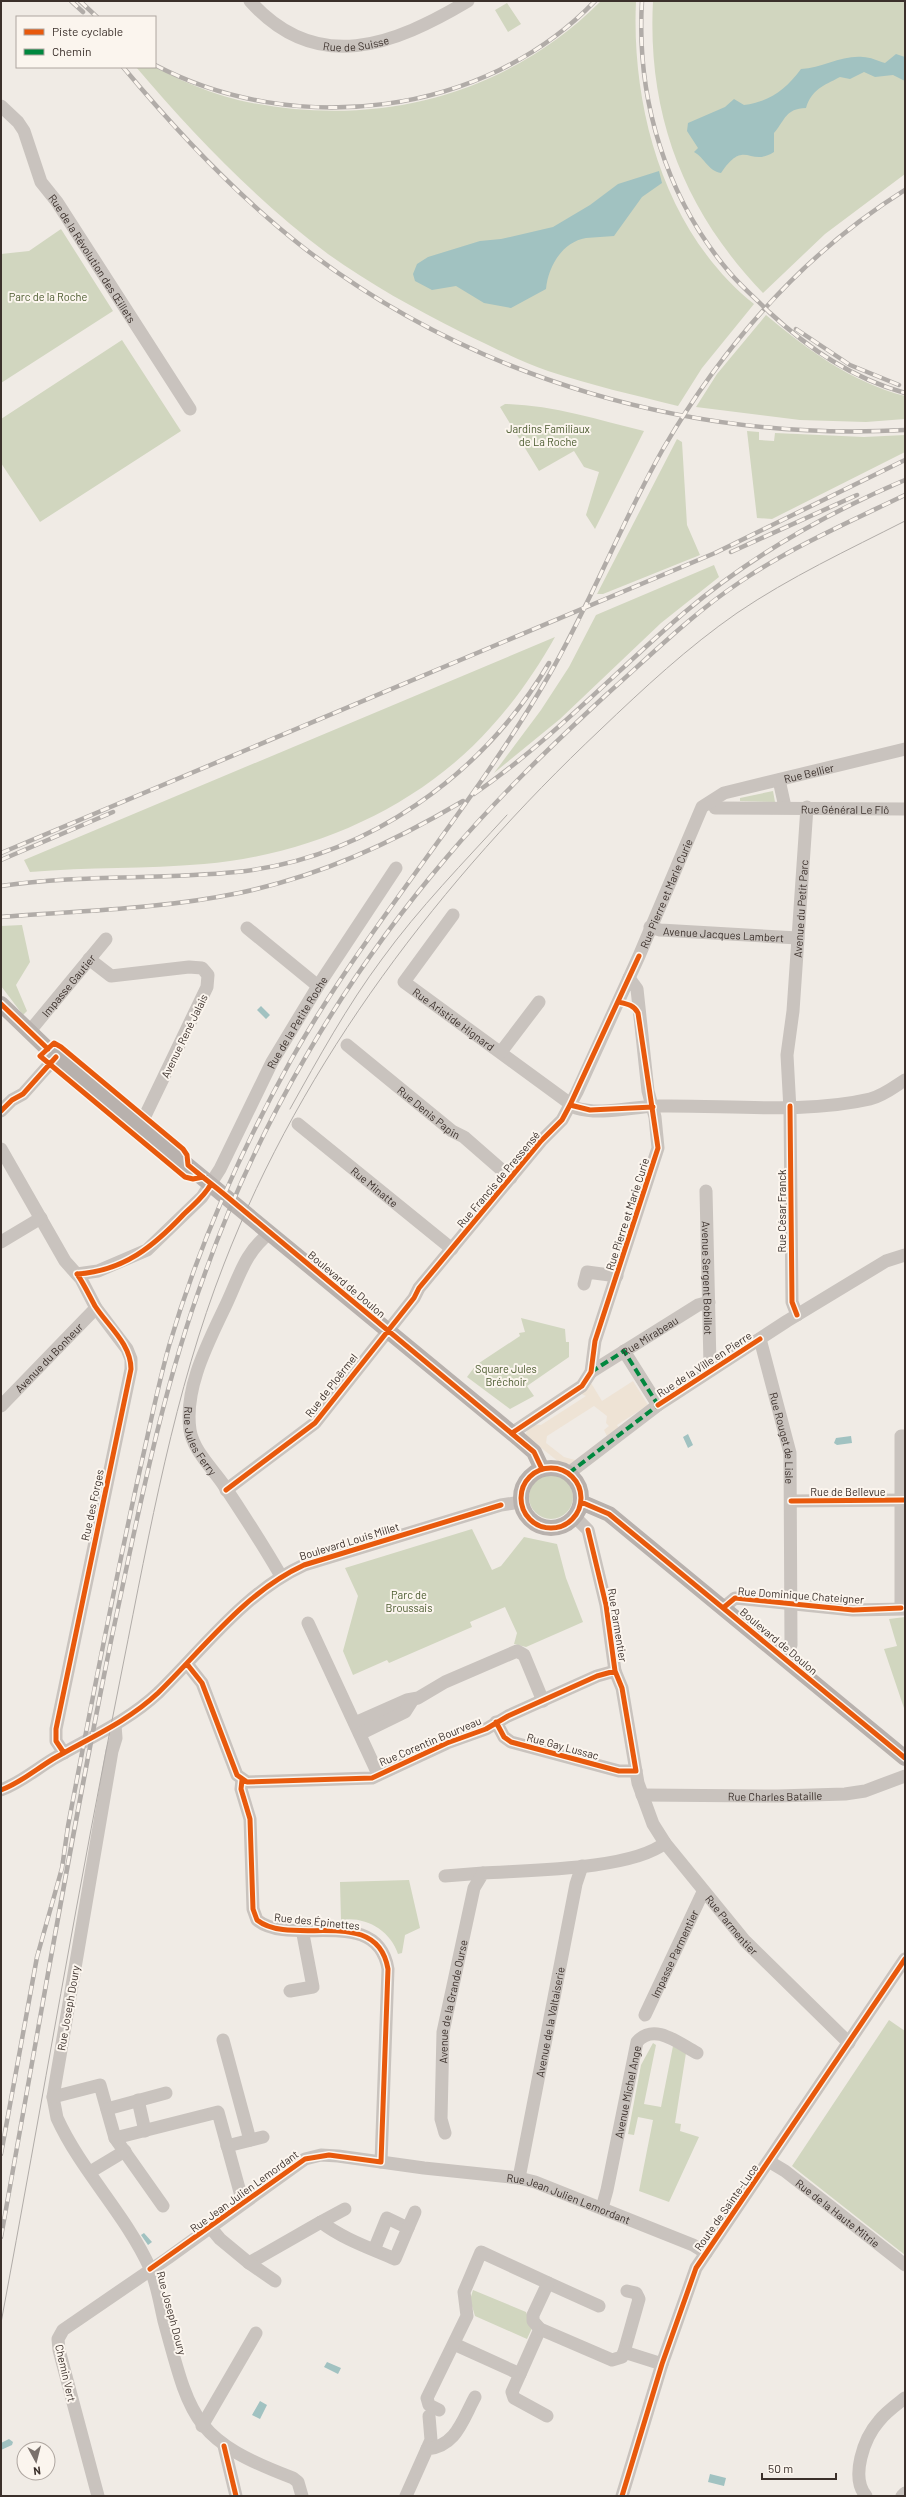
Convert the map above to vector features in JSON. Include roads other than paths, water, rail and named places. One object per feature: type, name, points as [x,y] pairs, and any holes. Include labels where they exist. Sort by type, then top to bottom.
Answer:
[{"type":"main road","name":"Boulevard de Doulon","points":[[1,1004],[56,1057],[512,1433],[534,1452],[542,1469]]},
{"type":"main road","points":[[553,1468],[569,1473],[578,1484],[577,1509],[560,1526],[544,1527],[530,1520],[524,1512],[521,1502],[521,1491],[525,1482],[532,1474],[542,1469],[553,1468]]},
{"type":"main road","name":"Boulevard de Doulon","points":[[577,1509],[600,1510],[609,1514],[905,1758]]},
{"type":"street","name":"Rue de Suisse","points":[[250,1],[270,20],[303,40],[333,46],[352,47],[395,38],[468,1]]},
{"type":"street","name":"Rue de la Révolution des Œillets","points":[[1,106],[18,122],[24,131],[41,182],[57,202],[190,409]]},
{"type":"street","name":"Rue Bellier","points":[[714,803],[724,793],[905,749]]},
{"type":"street","name":"Rue Général Le Flô","points":[[779,780],[785,807]]},
{"type":"street","name":"Rue Général Le Flô","points":[[714,803],[785,807],[905,809]]},
{"type":"street","name":"Rue Pierre et Marie Curie","points":[[591,1372],[595,1341],[658,1148],[648,1091],[638,1014],[637,989],[629,978],[697,817],[702,807],[714,803]]},
{"type":"street","name":"Avenue du Petit Parc","points":[[790,1106],[787,1055],[793,1011],[807,807]]},
{"type":"street","name":"Rue de la Petite Roche","points":[[77,1274],[98,1271],[147,1250],[198,1202],[211,1184],[272,1062],[318,986],[396,868]]},
{"type":"street","name":"Rue Aristide Hignard","points":[[452,915],[404,982],[501,1052],[570,1105]]},
{"type":"street","name":"Avenue Jacques Lambert","points":[[650,927],[660,930],[798,938]]},
{"type":"street","points":[[247,928],[318,986]]},
{"type":"street","name":"Impasse Gautier","points":[[30,1032],[106,939]]},
{"type":"street","name":"Avenue René Jalais","points":[[89,959],[111,976],[189,967],[202,968],[208,975],[207,987],[145,1116],[138,1124]]},
{"type":"street","name":"Rue Francis de Pressensé","points":[[387,1331],[511,1178],[562,1120],[629,978]]},
{"type":"street","points":[[501,1052],[539,1002]]},
{"type":"street","points":[[618,1002],[630,1004],[636,1008],[638,1014]]},
{"type":"street","name":"Rue Denis Papin","points":[[347,1045],[511,1178]]},
{"type":"street","points":[[1,1111],[12,1100],[23,1094],[56,1057]]},
{"type":"street","points":[[570,1105],[590,1110],[652,1107],[790,1106],[846,1103],[871,1098],[905,1080]]},
{"type":"street","name":"Rue César Franck","points":[[790,1106],[792,1302],[797,1315]]},
{"type":"street","name":"Rue Minatte","points":[[298,1124],[452,1250]]},
{"type":"street","name":"Rue des Forges","points":[[1,1149],[66,1261],[77,1274],[96,1308],[127,1349],[131,1359],[131,1369],[56,1729],[56,1740],[64,1753]]},
{"type":"street","name":"Avenue Sergent Bobillot","points":[[706,1191],[710,1365]]},
{"type":"street","points":[[1,1242],[41,1218]]},
{"type":"street","name":"Rue Jules Ferry","points":[[270,1233],[258,1241],[248,1256],[213,1329],[192,1392],[189,1422],[191,1436],[281,1576]]},
{"type":"street","name":"Rue de la Ville en Pierre","points":[[569,1473],[658,1406],[760,1339],[886,1261],[905,1255]]},
{"type":"street","name":"Rue Pierre et Marie Curie","points":[[584,1284],[587,1272],[617,1276]]},
{"type":"street","name":"Rue Mirabeau","points":[[591,1372],[698,1304],[709,1302]]},
{"type":"street","name":"Avenue du Bonheur","points":[[1,1406],[96,1308]]},
{"type":"street","name":"Rue de Ploërmel","points":[[226,1490],[315,1423],[387,1331]]},
{"type":"street","name":"Rue Rouget de Lisle","points":[[760,1339],[790,1453],[791,1645],[784,1658]]},
{"type":"street","points":[[624,1351],[658,1406]]},
{"type":"street","points":[[512,1433],[578,1390],[591,1372]]},
{"type":"street","points":[[903,1609],[903,1500],[901,1436],[905,1436]]},
{"type":"street","name":"Rue de Bellevue","points":[[791,1501],[903,1500]]},
{"type":"street","name":"Boulevard Louis Millet","points":[[1,1790],[20,1783],[33,1771],[116,1725],[145,1704],[248,1602],[281,1576],[304,1565],[501,1505],[521,1502]]},
{"type":"street","points":[[577,1509],[588,1530]]},
{"type":"street","points":[[588,1530],[600,1510]]},
{"type":"street","name":"Rue Parmentier","points":[[588,1530],[606,1604],[615,1671],[622,1688],[636,1771],[642,1795],[653,1824],[665,1843],[703,1892],[750,1946],[850,2043]]},
{"type":"street","name":"Rue Dominique Chateigner","points":[[723,1608],[735,1598],[853,1610],[903,1609]]},
{"type":"street","points":[[308,1623],[358,1728],[378,1774]]},
{"type":"street","points":[[358,1728],[405,1712],[412,1701],[445,1682],[517,1651],[524,1655],[543,1701]]},
{"type":"street","name":"Rue des Épinettes","points":[[187,1664],[202,1683],[237,1775],[242,1780],[241,1789],[250,1819],[254,1915],[261,1923],[268,1926],[360,1934],[374,1941],[385,1957],[388,1969],[381,2162]]},
{"type":"street","name":"Rue Corentin Bourveau","points":[[242,1780],[247,1782],[367,1779],[447,1743],[475,1734],[496,1722],[615,1671]]},
{"type":"street","name":"Rue Gay Lussac","points":[[496,1722],[504,1738],[511,1742],[620,1770],[636,1771]]},
{"type":"street","name":"Rue Joseph Doury","points":[[116,1725],[116,1738],[112,1751],[53,2097],[60,2125],[150,2269],[186,2399],[202,2426],[224,2446],[252,2462],[293,2478],[301,2489],[302,2496]]},
{"type":"street","name":"Rue Charles Bataille","points":[[642,1795],[778,1796],[845,1794],[865,1791],[905,1776]]},
{"type":"street","points":[[445,1876],[582,1866],[642,1854],[665,1843]]},
{"type":"street","name":"Avenue de la Valtaiserie","points":[[519,2178],[576,1884],[582,1866]]},
{"type":"street","name":"Avenue de la Grande Ourse","points":[[445,2133],[441,2119],[443,2032],[474,1888],[483,1873]]},
{"type":"street","name":"Impasse Parmentier","points":[[645,2015],[703,1892]]},
{"type":"street","points":[[290,1991],[313,1987],[302,1929]]},
{"type":"street","name":"Route de Sainte-Luce","points":[[622,2496],[662,2364],[696,2268],[770,2162],[905,1959]]},
{"type":"street","name":"Avenue Michel Ange","points":[[602,2208],[607,2190],[636,2042],[646,2035],[661,2034],[696,2053]]},
{"type":"street","points":[[223,2040],[250,2140]]},
{"type":"street","points":[[53,2097],[100,2085],[115,2138],[163,2206]]},
{"type":"street","points":[[107,2108],[166,2093]]},
{"type":"street","points":[[138,2100],[145,2131]]},
{"type":"street","points":[[115,2138],[240,2106]]},
{"type":"street","points":[[218,2112],[243,2203]]},
{"type":"street","points":[[227,2146],[263,2137]]},
{"type":"street","points":[[90,2172],[125,2151]]},
{"type":"street","name":"Rue Jean Julien Lemordant","points":[[150,2269],[305,2159],[329,2155],[519,2178],[602,2208],[693,2244],[706,2253]]},
{"type":"street","name":"Rue de la Haute Mitrie","points":[[770,2162],[785,2171],[905,2265]]},
{"type":"street","points":[[249,2263],[345,2209]]},
{"type":"street","points":[[321,2222],[334,2232],[395,2259],[415,2212]]},
{"type":"street","points":[[374,2250],[387,2218],[408,2228]]},
{"type":"street","points":[[210,2227],[220,2239],[249,2263],[275,2281]]},
{"type":"street","points":[[406,2496],[431,2440],[434,2413],[427,2398],[467,2316],[464,2292],[476,2250],[599,2306]]},
{"type":"street","name":"Chemin Vert","points":[[98,2496],[59,2350],[58,2339],[63,2330],[150,2269]]},
{"type":"street","points":[[548,2283],[533,2315],[533,2321],[540,2328],[612,2360],[622,2357],[639,2299],[636,2293],[627,2291]]},
{"type":"street","points":[[540,2328],[512,2392],[514,2398],[547,2416]]},
{"type":"street","points":[[202,2426],[256,2333]]},
{"type":"street","points":[[454,2344],[520,2374]]},
{"type":"street","points":[[624,2352],[662,2364]]},
{"type":"street","points":[[427,2449],[441,2448],[453,2438],[474,2397]]},
{"type":"street","points":[[866,2496],[859,2485],[858,2478],[869,2436],[879,2421],[905,2398]]},
{"type":"street","points":[[224,2446],[236,2496]]},
{"type":"water","points":[[896,54],[905,57],[905,81],[893,75],[875,77],[864,72],[850,79],[840,77],[828,83],[811,96],[806,108],[794,110],[787,116],[774,133],[774,152],[766,156],[759,157],[742,155],[736,157],[729,162],[721,173],[713,170],[694,152],[698,148],[687,131],[688,123],[725,107],[734,99],[744,105],[762,101],[783,89],[801,69],[855,57],[868,58],[885,63]]},
{"type":"water","points":[[659,171],[662,183],[642,197],[614,236],[577,240],[563,250],[553,264],[546,289],[511,308],[484,303],[456,286],[432,290],[415,281],[413,274],[417,264],[428,257],[480,241],[501,239],[553,227],[590,205],[618,184]]},
{"type":"water","points":[[261,1006],[270,1015],[266,1019],[257,1010]]},
{"type":"water","points":[[688,1434],[693,1445],[688,1448],[683,1437]]},
{"type":"water","points":[[851,1436],[852,1443],[837,1445],[834,1443],[836,1438]]},
{"type":"water","points":[[144,2233],[152,2242],[148,2245],[141,2235]]},
{"type":"water","points":[[327,2362],[341,2368],[338,2374],[324,2367]]},
{"type":"water","points":[[260,2401],[267,2405],[260,2419],[252,2415]]},
{"type":"water","points":[[9,2439],[13,2442],[12,2445],[1,2450],[1,2443]]},
{"type":"water","points":[[710,2474],[726,2478],[724,2486],[708,2482]]},
{"type":"tram line","points":[[1,2323],[91,1829],[143,1563],[165,1462],[177,1412],[206,1312],[224,1264],[256,1189],[294,1115],[336,1045],[382,976],[432,911],[486,848],[542,787],[650,683],[719,626],[757,600],[798,576],[905,521]]},
{"type":"tram line","points":[[290,1109],[345,1013],[396,940],[426,903],[507,815]]},
{"type":"railway","points":[[71,1],[83,12]]},
{"type":"railway","points":[[80,1],[96,16]]},
{"type":"railway","points":[[156,65],[209,88],[267,102],[326,107],[386,104],[444,91],[499,70],[550,40],[595,1]]},
{"type":"railway","points":[[642,1],[641,38],[644,74],[650,110],[660,146],[672,180],[688,213],[708,244],[739,283],[769,312],[800,338],[832,361],[849,371],[886,387],[905,393]]},
{"type":"railway","points":[[124,68],[165,116],[231,185],[279,228],[304,248],[370,294],[440,333],[513,366],[588,393],[666,412],[745,425],[825,431],[905,430]]},
{"type":"railway","points":[[1,2154],[37,1957],[62,1868],[68,1826],[103,1645],[161,1376],[193,1272],[238,1164],[291,1060],[321,1010],[352,962],[486,774],[548,677],[578,621],[633,505],[663,449],[686,411],[739,339],[768,305],[799,273],[868,215],[905,190]]},
{"type":"railway","points":[[796,329],[850,365],[899,385]]},
{"type":"railway","points":[[1,853],[715,553],[905,460]]},
{"type":"railway","points":[[474,794],[530,752],[685,612],[736,573],[790,538],[818,522],[846,507],[905,480]]},
{"type":"railway","points":[[731,552],[857,495]]},
{"type":"railway","points":[[1,2237],[82,1786],[141,1500],[163,1409],[189,1320],[225,1220],[277,1109],[306,1056],[338,1003],[409,904],[447,857],[504,794],[544,754],[606,695],[688,622],[722,594],[760,569],[800,546],[905,495]]},
{"type":"railway","points":[[1,886],[30,882],[89,878],[177,876],[236,872],[284,864],[330,850],[375,830],[416,805],[455,775],[491,741],[522,704],[549,663]]},
{"type":"railway","points":[[1,917],[120,909],[180,903],[239,893],[269,886],[355,856],[409,831],[463,801]]},
{"type":"railway","points":[[1,860],[113,812]]},
{"type":"park label","name":"Parc de la Roche","points":[[48,296]]},
{"type":"park label","name":"Jardins Familiaux de La Roche","points":[[548,434]]},
{"type":"park label","name":"Square Jules Bréchoir","points":[[506,1374]]},
{"type":"park label","name":"Parc de Broussais","points":[[409,1600]]}]
